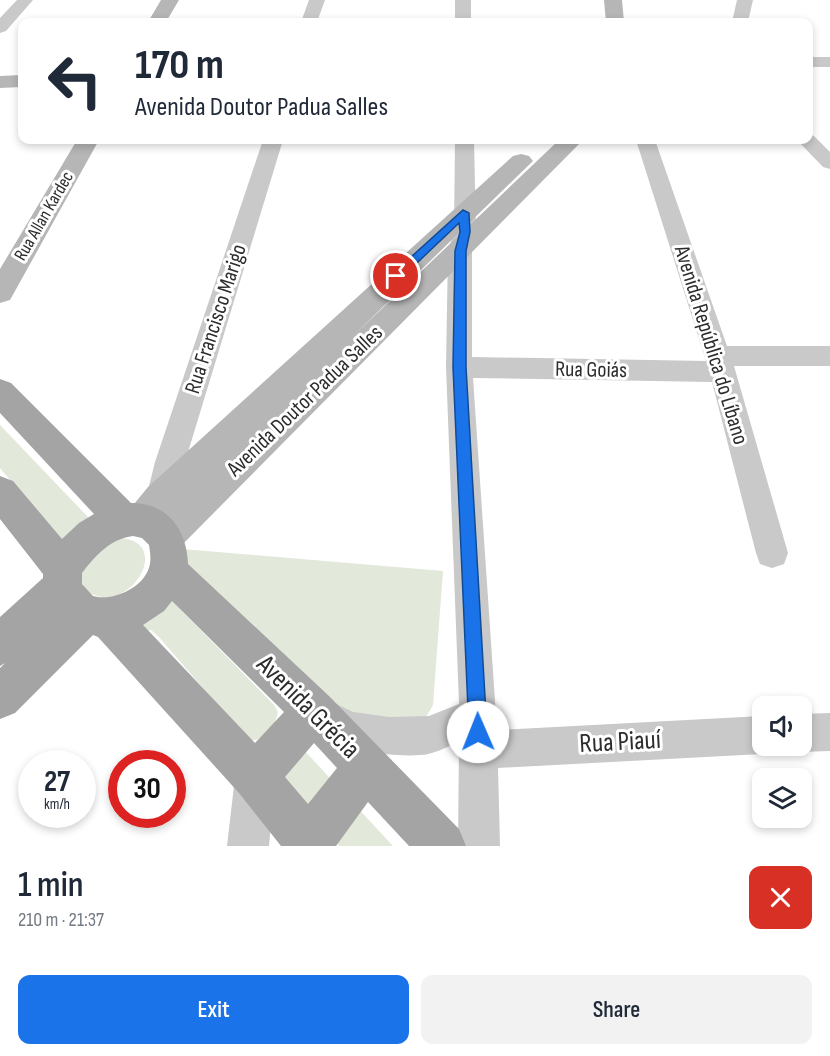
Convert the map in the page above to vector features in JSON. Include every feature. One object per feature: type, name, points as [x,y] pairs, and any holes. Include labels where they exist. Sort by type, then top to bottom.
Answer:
[{"type":"main road","points":[[159,18],[170,0]]},
{"type":"main road","points":[[613,2],[615,18]]},
{"type":"main road","points":[[613,2],[619,18]]},
{"type":"main road","points":[[0,68],[18,68]]},
{"type":"main road","points":[[0,82],[18,81]]},
{"type":"main road","name":"Rua Allan Kardec","points":[[0,293],[86,144]]},
{"type":"main road","name":"Avenida Doutor Padua Salles","points":[[152,529],[463,213],[541,144]]},
{"type":"main road","name":"Avenida Doutor Padua Salles","points":[[152,529],[460,251],[568,144]]},
{"type":"main road","name":"Avenida Grécia","points":[[0,392],[152,529],[314,711],[442,846]]},
{"type":"main road","points":[[0,492],[79,596],[255,777],[310,844],[367,767]]},
{"type":"main road","points":[[0,698],[79,596],[90,534],[106,525],[152,529],[162,586],[151,598],[138,608],[122,614],[79,596]]},
{"type":"main road","points":[[0,645],[79,596]]},
{"type":"main road","points":[[255,777],[314,711]]},
{"type":"street","points":[[0,28],[25,0]]},
{"type":"street","points":[[310,18],[317,0]]},
{"type":"street","points":[[463,0],[463,18]]},
{"type":"street","points":[[741,18],[746,0]]},
{"type":"street","points":[[813,62],[830,62]]},
{"type":"street","name":"Rua Francisco Marigo","points":[[152,529],[170,462],[272,144]]},
{"type":"street","points":[[464,144],[465,232],[460,251],[459,367],[478,732],[479,846]]},
{"type":"street","name":"Avenida República do Líbano","points":[[646,144],[720,364],[772,553]]},
{"type":"street","points":[[811,144],[830,163]]},
{"type":"street","name":"Rua Goiás","points":[[459,367],[720,364],[830,356]]},
{"type":"street","name":"Rua Piauí","points":[[314,711],[349,730],[388,736],[478,732],[752,735]]},
{"type":"street","points":[[812,733],[830,732]]},
{"type":"street","points":[[248,846],[255,777]]},
{"type":"shaded area","points":[[0,425],[88,517],[85,524],[61,541],[0,468]]},
{"type":"shaded area","points":[[114,538],[133,541],[142,549],[145,560],[142,573],[133,585],[121,593],[107,597],[92,594],[82,582],[82,566]]},
{"type":"shaded area","points":[[182,549],[443,571],[433,705],[425,719],[351,721],[185,563]]},
{"type":"shaded area","points":[[174,597],[180,609],[274,705],[278,712],[273,730],[256,740],[248,740],[158,636],[151,630],[140,632],[136,619]]},
{"type":"shaded area","points":[[302,748],[393,846],[339,846],[279,778]]},
{"type":"route","points":[[396,276],[463,213],[465,232],[460,251],[459,367],[478,732]]}]
